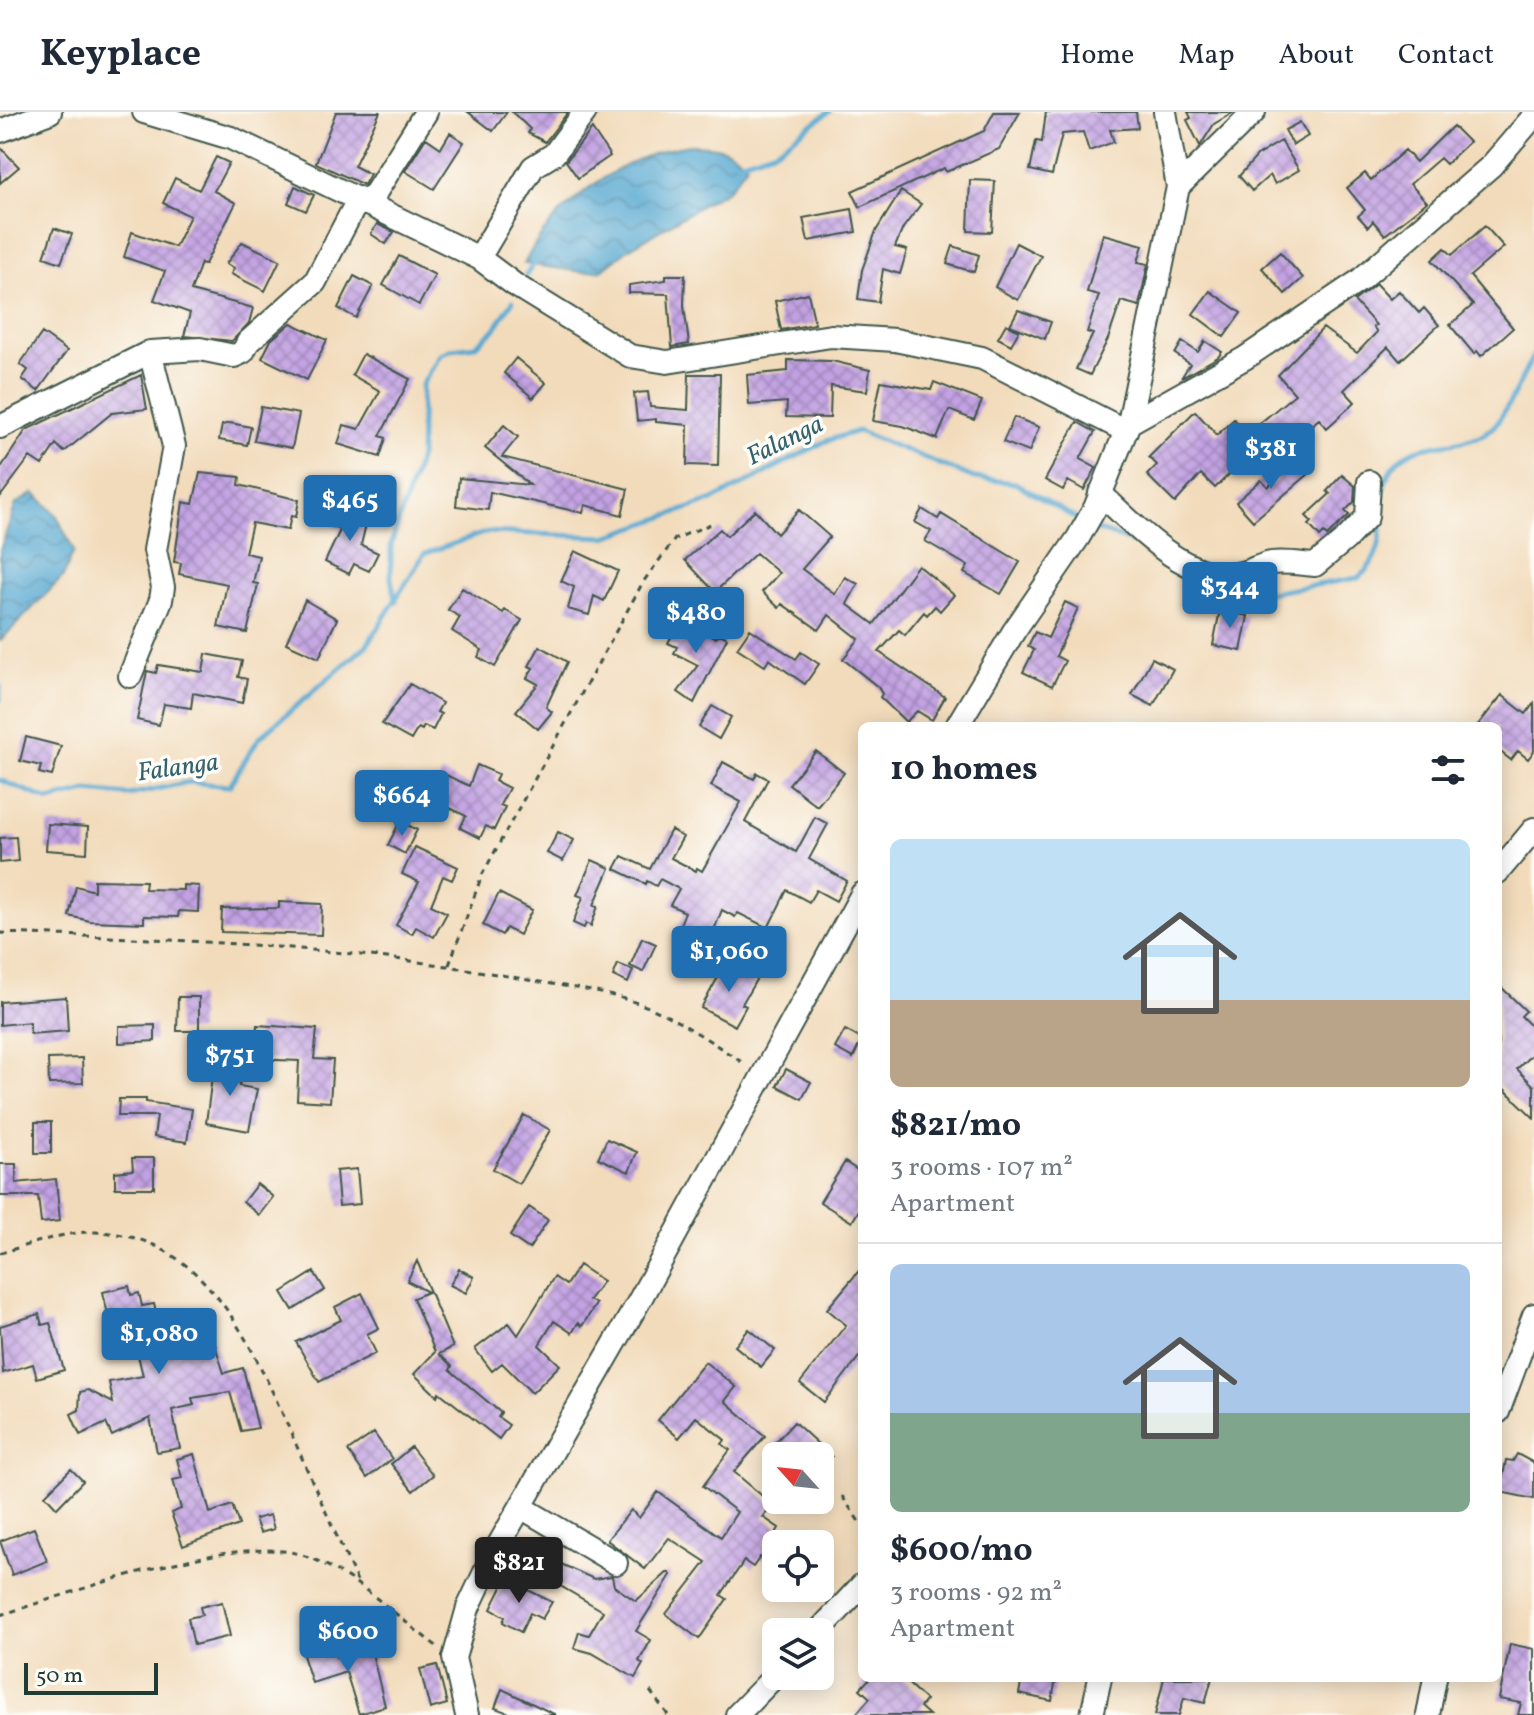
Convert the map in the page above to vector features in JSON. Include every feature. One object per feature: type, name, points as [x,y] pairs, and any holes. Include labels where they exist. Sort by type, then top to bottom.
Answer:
[{"type":"street","points":[[0,131],[50,112]]},
{"type":"street","points":[[144,112],[231,138],[479,258],[529,294],[630,356],[667,362],[831,336],[895,340],[982,358],[1127,427]]},
{"type":"street","points":[[0,427],[150,352],[189,349],[234,356],[243,352],[248,342],[315,282],[364,201],[426,112]]},
{"type":"street","points":[[479,258],[533,167],[554,154],[585,112]]},
{"type":"street","points":[[959,722],[1014,631],[1078,538],[1098,500],[1127,427],[1178,187],[1165,112]]},
{"type":"street","points":[[1178,187],[1254,112]]},
{"type":"street","points":[[1127,427],[1245,358],[1359,281],[1491,166],[1534,116]]},
{"type":"street","points":[[130,676],[161,600],[163,587],[155,550],[174,446],[150,352]]},
{"type":"street","points":[[1098,500],[1178,559],[1207,572],[1235,575],[1272,563],[1315,565],[1367,517],[1369,482]]},
{"type":"street","points":[[1502,867],[1534,829]]},
{"type":"street","points":[[467,1715],[454,1658],[468,1608],[494,1553],[763,1077],[858,901]]},
{"type":"street","points":[[1502,1403],[1534,1315]]},
{"type":"street","points":[[1502,1371],[1520,1360]]},
{"type":"street","points":[[521,1507],[616,1563]]},
{"type":"street","points":[[831,1618],[858,1589]]},
{"type":"street","points":[[1092,1715],[1099,1682]]},
{"type":"street","points":[[1428,1715],[1434,1682]]},
{"type":"street","points":[[737,1715],[762,1689]]},
{"type":"path","points":[[449,965],[482,875],[643,582],[675,539],[713,523]]},
{"type":"path","points":[[0,933],[205,940],[449,965],[588,991],[650,1008],[699,1033],[763,1077]]},
{"type":"path","points":[[0,1253],[74,1233],[116,1234],[143,1241],[193,1272],[224,1302],[251,1345],[357,1581]]},
{"type":"path","points":[[842,1496],[858,1520]]},
{"type":"path","points":[[0,1615],[204,1555],[274,1550],[306,1555],[357,1581],[454,1658]]},
{"type":"path","points":[[650,1691],[668,1715]]},
{"type":"water","points":[[690,145],[721,148],[747,165],[729,189],[627,250],[602,270],[583,272],[524,264],[553,221],[593,185],[640,159]]},
{"type":"water","points":[[34,493],[56,514],[74,551],[63,577],[0,641],[0,550],[16,504]]},
{"type":"building","points":[[336,112],[380,112],[354,166],[370,174],[364,185],[316,163]]},
{"type":"building","points":[[468,112],[507,112],[493,131]]},
{"type":"building","points":[[512,112],[568,112],[545,142],[528,133],[530,129]]},
{"type":"building","points":[[994,112],[1020,112],[999,149],[946,172],[944,168],[860,207],[852,191],[984,131]]},
{"type":"building","points":[[1046,112],[1136,112],[1138,128],[1110,130],[1114,142],[1089,151],[1083,132],[1062,134],[1052,175],[1030,170],[1036,141],[1042,142]]},
{"type":"building","points":[[1188,112],[1234,112],[1214,124],[1200,146],[1187,120],[1191,118]]},
{"type":"building","points":[[1300,122],[1308,136],[1293,145],[1285,130]]},
{"type":"building","points":[[1453,126],[1469,142],[1446,164],[1440,158],[1410,184],[1427,202],[1385,235],[1373,221],[1368,227],[1358,216],[1365,210],[1347,188],[1365,173],[1371,180],[1405,150],[1416,162]]},
{"type":"building","points":[[592,129],[610,156],[578,178],[566,161]]},
{"type":"building","points":[[450,133],[464,142],[434,189],[405,171],[426,138],[441,148]]},
{"type":"building","points":[[1281,141],[1299,170],[1275,184],[1270,175],[1252,191],[1239,176],[1258,155]]},
{"type":"building","points":[[0,147],[19,167],[0,183]]},
{"type":"building","points":[[216,157],[229,163],[214,191],[236,203],[205,264],[201,263],[191,291],[253,308],[249,323],[232,341],[184,336],[190,313],[154,300],[165,271],[124,257],[132,232],[175,247],[190,216],[163,203],[175,178],[199,190]]},
{"type":"building","points":[[970,180],[995,181],[992,232],[968,231]]},
{"type":"building","points":[[295,186],[314,195],[306,211],[288,203]]},
{"type":"building","points":[[901,191],[921,204],[903,228],[895,247],[907,250],[900,274],[883,269],[878,302],[858,299],[862,270],[876,231]]},
{"type":"building","points":[[852,209],[856,232],[808,241],[803,218]]},
{"type":"building","points":[[377,224],[394,232],[386,244],[371,234]]},
{"type":"building","points":[[1485,226],[1504,247],[1470,276],[1513,328],[1481,356],[1477,351],[1474,354],[1450,325],[1473,305],[1432,260],[1445,248],[1452,255]]},
{"type":"building","points":[[54,228],[72,234],[61,263],[44,257]]},
{"type":"building","points":[[1103,234],[1143,245],[1138,262],[1148,264],[1139,306],[1121,301],[1108,339],[1090,375],[1076,369],[1093,334],[1087,332],[1099,295],[1087,292]]},
{"type":"building","points":[[242,242],[280,260],[265,291],[231,274],[234,268],[226,264]]},
{"type":"building","points":[[1016,243],[1041,256],[1018,300],[995,287]]},
{"type":"building","points":[[953,246],[979,255],[974,272],[947,264]]},
{"type":"building","points":[[1280,252],[1303,278],[1285,294],[1262,268]]},
{"type":"building","points":[[399,256],[435,275],[419,305],[383,285]]},
{"type":"building","points":[[666,275],[685,275],[684,306],[689,344],[672,347],[668,294],[629,293],[629,285],[666,280]]},
{"type":"building","points":[[354,276],[373,286],[356,318],[338,308]]},
{"type":"building","points":[[1376,284],[1390,299],[1399,291],[1419,313],[1424,308],[1439,325],[1400,361],[1388,347],[1344,390],[1355,402],[1327,428],[1319,419],[1277,455],[1264,440],[1215,488],[1201,474],[1175,503],[1147,475],[1157,465],[1149,457],[1195,411],[1217,435],[1234,419],[1248,433],[1295,394],[1278,375],[1323,328],[1357,353],[1377,332],[1373,327],[1376,325],[1354,301]]},
{"type":"building","points":[[1210,291],[1241,313],[1224,337],[1193,314]]},
{"type":"building","points":[[808,293],[815,324],[781,330],[775,301]]},
{"type":"building","points":[[1018,310],[1051,322],[1045,339],[1010,325]]},
{"type":"building","points":[[291,323],[327,340],[307,380],[262,358],[271,340]]},
{"type":"building","points":[[1006,324],[1019,331],[1011,345],[998,338]]},
{"type":"building","points":[[42,333],[67,351],[38,391],[22,379],[28,370],[20,364]]},
{"type":"building","points":[[1205,341],[1222,352],[1181,378],[1190,364],[1175,354],[1182,342],[1198,352]]},
{"type":"building","points":[[363,354],[410,379],[380,436],[386,438],[380,457],[338,444],[344,425],[359,429],[380,391],[352,375]]},
{"type":"building","points":[[516,358],[546,383],[533,398],[504,373]]},
{"type":"building","points":[[788,360],[832,361],[870,370],[867,391],[831,386],[830,418],[786,417],[787,402],[749,405],[747,375],[788,371]]},
{"type":"building","points":[[689,374],[720,374],[718,466],[687,465],[688,425],[656,422],[656,419],[637,421],[634,393],[648,392],[650,407],[688,410]]},
{"type":"building","points":[[141,375],[147,409],[112,413],[64,452],[56,444],[42,465],[30,457],[0,497],[0,469],[26,430]]},
{"type":"building","points":[[881,381],[931,390],[934,382],[982,401],[974,420],[949,410],[937,439],[903,426],[873,421]]},
{"type":"building","points":[[261,407],[299,414],[292,448],[254,441]]},
{"type":"building","points":[[1014,417],[1039,427],[1029,452],[1003,442]]},
{"type":"building","points":[[1077,422],[1095,432],[1080,459],[1096,468],[1084,490],[1068,481],[1063,490],[1045,480]]},
{"type":"building","points":[[230,423],[251,427],[247,445],[219,440],[222,425]]},
{"type":"building","points":[[504,425],[518,437],[502,457],[628,489],[622,515],[585,505],[583,513],[490,492],[488,510],[456,506],[459,478],[530,485],[485,448]]},
{"type":"building","points":[[1297,460],[1309,474],[1253,521],[1236,502],[1261,480],[1268,487]]},
{"type":"building","points":[[200,473],[240,477],[239,485],[299,500],[296,517],[291,516],[288,530],[252,523],[245,553],[259,556],[253,583],[258,584],[247,633],[218,627],[227,584],[179,574],[181,563],[174,562],[183,502],[193,504]]},
{"type":"building","points":[[1342,475],[1355,486],[1354,502],[1345,511],[1349,515],[1327,536],[1324,533],[1320,537],[1309,525],[1312,522],[1306,516],[1330,494],[1327,491]]},
{"type":"building","points":[[337,509],[368,516],[361,545],[378,553],[369,571],[354,564],[349,574],[325,562],[341,528],[333,527]]},
{"type":"building","points":[[922,509],[938,519],[941,514],[1020,562],[1001,594],[964,573],[968,566],[925,541],[931,531],[915,522]]},
{"type":"building","points":[[755,510],[777,534],[799,510],[830,537],[802,569],[835,594],[845,577],[858,584],[847,604],[874,624],[918,565],[954,595],[940,611],[935,606],[927,615],[924,612],[905,635],[899,630],[879,652],[945,697],[932,720],[917,711],[906,722],[880,697],[882,694],[878,687],[843,659],[859,639],[829,615],[819,630],[782,604],[779,608],[762,592],[779,573],[756,553],[715,592],[685,560],[720,529],[727,536]]},
{"type":"building","points":[[575,551],[618,571],[604,601],[594,596],[589,615],[568,609],[574,587],[561,581]]},
{"type":"building","points":[[462,588],[503,613],[505,610],[522,620],[495,667],[478,657],[482,650],[452,631],[460,617],[448,610]]},
{"type":"building","points":[[305,600],[337,619],[319,658],[286,643]]},
{"type":"building","points":[[1065,602],[1078,608],[1056,656],[1065,661],[1052,686],[1023,672],[1034,650],[1028,646],[1035,632],[1048,638]]},
{"type":"building","points":[[1220,610],[1248,616],[1241,651],[1213,645]]},
{"type":"building","points":[[680,620],[716,638],[720,634],[727,638],[694,703],[678,692],[698,665],[674,653],[677,647],[668,643]]},
{"type":"building","points":[[750,629],[796,659],[801,652],[819,664],[805,684],[769,659],[765,666],[737,648]]},
{"type":"building","points":[[540,646],[567,662],[546,707],[552,712],[538,729],[516,711],[538,684],[527,678],[533,668],[529,666]]},
{"type":"building","points":[[206,654],[242,661],[238,677],[247,679],[242,703],[193,693],[191,708],[164,704],[159,725],[137,720],[147,671],[156,673],[158,665],[203,672]]},
{"type":"building","points":[[1152,658],[1173,669],[1153,706],[1132,695]]},
{"type":"building","points":[[410,684],[442,703],[437,712],[441,714],[433,730],[424,726],[422,730],[418,728],[411,740],[382,724]]},
{"type":"building","points":[[1502,695],[1526,714],[1534,703],[1534,751],[1528,759],[1518,751],[1511,760],[1502,753],[1502,722],[1480,722]]},
{"type":"building","points":[[712,706],[731,717],[719,739],[699,727]]},
{"type":"building","points":[[26,737],[61,746],[52,776],[39,773],[41,766],[20,761]]},
{"type":"building","points":[[816,751],[844,773],[817,806],[789,784]]},
{"type":"building","points":[[723,762],[754,779],[757,773],[768,779],[745,822],[796,852],[815,817],[828,824],[809,859],[847,881],[836,901],[816,890],[809,902],[787,890],[768,928],[738,913],[735,917],[722,910],[708,945],[677,932],[685,912],[670,905],[679,889],[660,879],[656,886],[647,881],[646,884],[615,869],[622,856],[650,869],[671,830],[683,837],[671,858],[702,871],[741,802],[711,786]]},
{"type":"building","points":[[477,765],[498,774],[495,781],[509,788],[500,805],[505,807],[494,830],[486,826],[480,838],[460,828],[466,816],[430,798],[442,773],[469,786]]},
{"type":"building","points":[[400,821],[417,830],[405,854],[388,845]]},
{"type":"building","points":[[48,824],[88,827],[87,853],[46,850]]},
{"type":"building","points":[[558,832],[574,840],[563,861],[547,853]]},
{"type":"building","points":[[16,837],[18,861],[0,863],[0,838]]},
{"type":"building","points":[[415,847],[458,867],[452,880],[443,876],[431,905],[447,913],[434,937],[416,927],[412,934],[396,925],[419,882],[402,874]]},
{"type":"building","points":[[592,860],[610,868],[594,905],[598,906],[591,926],[586,923],[584,928],[573,923],[583,897],[577,895]]},
{"type":"building","points":[[94,880],[146,881],[145,889],[183,890],[183,885],[199,886],[198,912],[179,911],[178,917],[144,916],[144,923],[90,921],[69,916],[76,886],[94,891]]},
{"type":"building","points":[[499,893],[532,910],[519,935],[506,928],[502,935],[483,925]]},
{"type":"building","points":[[279,902],[322,904],[321,935],[221,932],[222,909],[279,908]]},
{"type":"building","points":[[642,938],[656,944],[643,972],[630,966]]},
{"type":"building","points":[[727,961],[757,978],[742,1004],[746,1006],[735,1026],[701,1008]]},
{"type":"building","points":[[618,964],[633,970],[628,983],[613,976]]},
{"type":"building","points":[[1502,988],[1526,1011],[1521,1016],[1534,1029],[1534,1052],[1517,1069],[1534,1086],[1534,1118],[1502,1087]]},
{"type":"building","points":[[66,997],[68,1031],[30,1034],[30,1022],[0,1025],[0,1002]]},
{"type":"building","points":[[178,997],[199,997],[199,1031],[177,1031]]},
{"type":"building","points":[[155,1025],[155,1041],[119,1043],[119,1026]]},
{"type":"building","points":[[257,1025],[317,1029],[314,1059],[333,1060],[330,1102],[297,1100],[299,1061],[255,1059]]},
{"type":"building","points":[[845,1030],[858,1037],[858,1047],[853,1058],[835,1048]]},
{"type":"building","points":[[82,1058],[83,1083],[49,1084],[48,1059]]},
{"type":"building","points":[[214,1061],[242,1066],[239,1086],[257,1089],[249,1131],[206,1123]]},
{"type":"building","points":[[786,1069],[811,1082],[802,1099],[777,1086]]},
{"type":"building","points":[[119,1099],[146,1099],[146,1102],[192,1109],[187,1142],[154,1137],[157,1116],[118,1116]]},
{"type":"building","points":[[524,1115],[550,1130],[519,1184],[493,1169]]},
{"type":"building","points":[[35,1122],[51,1122],[51,1153],[35,1153]]},
{"type":"building","points":[[607,1139],[637,1152],[629,1172],[598,1158]]},
{"type":"building","points":[[132,1158],[154,1158],[154,1188],[115,1188],[115,1172],[133,1170]]},
{"type":"building","points":[[845,1162],[858,1170],[858,1212],[852,1222],[820,1202]]},
{"type":"building","points":[[0,1164],[16,1164],[16,1183],[56,1179],[60,1221],[41,1223],[38,1196],[0,1196]]},
{"type":"building","points":[[357,1169],[360,1204],[339,1206],[336,1171]]},
{"type":"building","points":[[257,1184],[273,1197],[259,1215],[243,1202]]},
{"type":"building","points":[[529,1207],[548,1220],[529,1249],[510,1236]]},
{"type":"building","points":[[417,1261],[453,1347],[439,1354],[452,1366],[450,1370],[501,1413],[498,1417],[509,1425],[499,1439],[439,1392],[437,1396],[414,1374],[435,1352],[413,1298],[428,1292],[407,1281]]},
{"type":"building","points":[[579,1265],[603,1281],[589,1300],[596,1304],[582,1326],[578,1323],[572,1333],[554,1321],[539,1345],[560,1365],[532,1393],[502,1363],[492,1371],[475,1349],[509,1323],[518,1335],[554,1277],[566,1285]]},
{"type":"building","points":[[459,1269],[474,1277],[466,1293],[450,1285]]},
{"type":"building","points":[[314,1272],[325,1290],[293,1310],[282,1292]]},
{"type":"building","points":[[858,1272],[858,1358],[824,1402],[800,1383],[846,1325],[827,1309]]},
{"type":"building","points":[[129,1286],[131,1295],[139,1293],[142,1306],[154,1304],[161,1335],[190,1330],[193,1345],[213,1339],[224,1373],[243,1368],[258,1428],[241,1431],[230,1392],[192,1398],[194,1405],[172,1410],[180,1448],[157,1452],[150,1418],[112,1436],[106,1423],[80,1435],[71,1414],[79,1410],[80,1392],[88,1390],[113,1403],[109,1382],[143,1376],[136,1347],[116,1352],[103,1292]]},
{"type":"building","points":[[362,1293],[379,1328],[367,1334],[376,1353],[319,1382],[296,1342],[341,1320],[335,1307]]},
{"type":"building","points":[[39,1314],[42,1325],[50,1323],[64,1370],[37,1378],[33,1364],[3,1373],[0,1326]]},
{"type":"building","points":[[749,1329],[775,1350],[761,1367],[735,1346]]},
{"type":"building","points":[[705,1362],[736,1387],[725,1401],[765,1436],[734,1472],[762,1496],[762,1514],[766,1514],[763,1517],[779,1528],[762,1530],[762,1558],[760,1557],[753,1567],[744,1561],[721,1595],[727,1599],[699,1639],[666,1614],[706,1562],[669,1538],[645,1569],[607,1540],[631,1510],[639,1518],[658,1492],[721,1537],[737,1512],[703,1486],[730,1450],[722,1444],[725,1440],[696,1417],[679,1438],[658,1420]]},
{"type":"building","points":[[794,1422],[816,1442],[775,1442]]},
{"type":"building","points":[[374,1433],[392,1459],[367,1478],[348,1451]]},
{"type":"building","points":[[411,1447],[433,1475],[413,1491],[391,1464]]},
{"type":"building","points":[[194,1454],[210,1513],[232,1505],[239,1525],[183,1546],[171,1513],[181,1509],[173,1480],[182,1478],[177,1459]]},
{"type":"building","points":[[1517,1454],[1534,1463],[1534,1499],[1502,1492],[1506,1460],[1513,1461]]},
{"type":"building","points":[[71,1469],[83,1481],[57,1508],[45,1495]]},
{"type":"building","points":[[270,1515],[274,1529],[260,1533],[255,1519]]},
{"type":"building","points":[[34,1528],[47,1561],[12,1575],[0,1541]]},
{"type":"building","points":[[541,1543],[558,1550],[551,1566],[534,1558]]},
{"type":"building","points":[[561,1564],[594,1579],[612,1576],[614,1586],[636,1601],[668,1572],[671,1575],[636,1631],[651,1640],[639,1661],[643,1664],[635,1678],[592,1653],[574,1648],[579,1632],[589,1635],[603,1611],[552,1581]]},
{"type":"building","points":[[506,1579],[552,1602],[542,1619],[530,1613],[521,1632],[503,1622],[505,1617],[491,1609]]},
{"type":"building","points":[[222,1602],[230,1636],[194,1645],[188,1618],[202,1615],[200,1607]]},
{"type":"building","points":[[331,1643],[336,1657],[371,1649],[385,1706],[359,1714],[346,1672],[312,1683],[302,1652]]},
{"type":"building","points":[[1510,1644],[1534,1649],[1534,1715],[1518,1715],[1521,1703],[1499,1699]]},
{"type":"building","points":[[437,1665],[447,1704],[430,1709],[420,1669]]},
{"type":"building","points":[[866,1682],[906,1682],[926,1700],[920,1707],[929,1715],[855,1715],[870,1698],[860,1689]]},
{"type":"building","points":[[1021,1682],[1055,1682],[1052,1701],[1019,1694]]},
{"type":"building","points":[[1163,1682],[1211,1682],[1205,1703],[1184,1698],[1179,1715],[1155,1715]]},
{"type":"building","points":[[502,1689],[556,1715],[514,1715],[495,1708]]},
{"type":"waterway","points":[[736,163],[776,150],[829,112]]},
{"type":"waterway","points":[[526,275],[536,261]]},
{"type":"waterway","points":[[396,602],[391,579],[391,544],[420,457],[422,385],[440,355],[452,349],[475,346],[494,330],[513,301]]},
{"type":"waterway","name":"Falanga","points":[[1182,572],[1209,596],[1239,598],[1358,578],[1377,551],[1381,537],[1383,492],[1394,465],[1414,451],[1467,440],[1491,429],[1508,405],[1534,354]]},
{"type":"waterway","name":"Falanga","points":[[0,780],[49,800],[87,791],[129,795],[189,782],[229,786],[259,738],[367,645],[424,554],[487,532],[606,537],[713,500],[826,441],[858,431],[974,478],[1015,483],[1082,522]]},
{"type":"waterway","name":"Falanga","points":[[1091,528],[1142,545]]},
{"type":"waterway","name":"Falanga","points":[[0,686],[0,700]]}]
